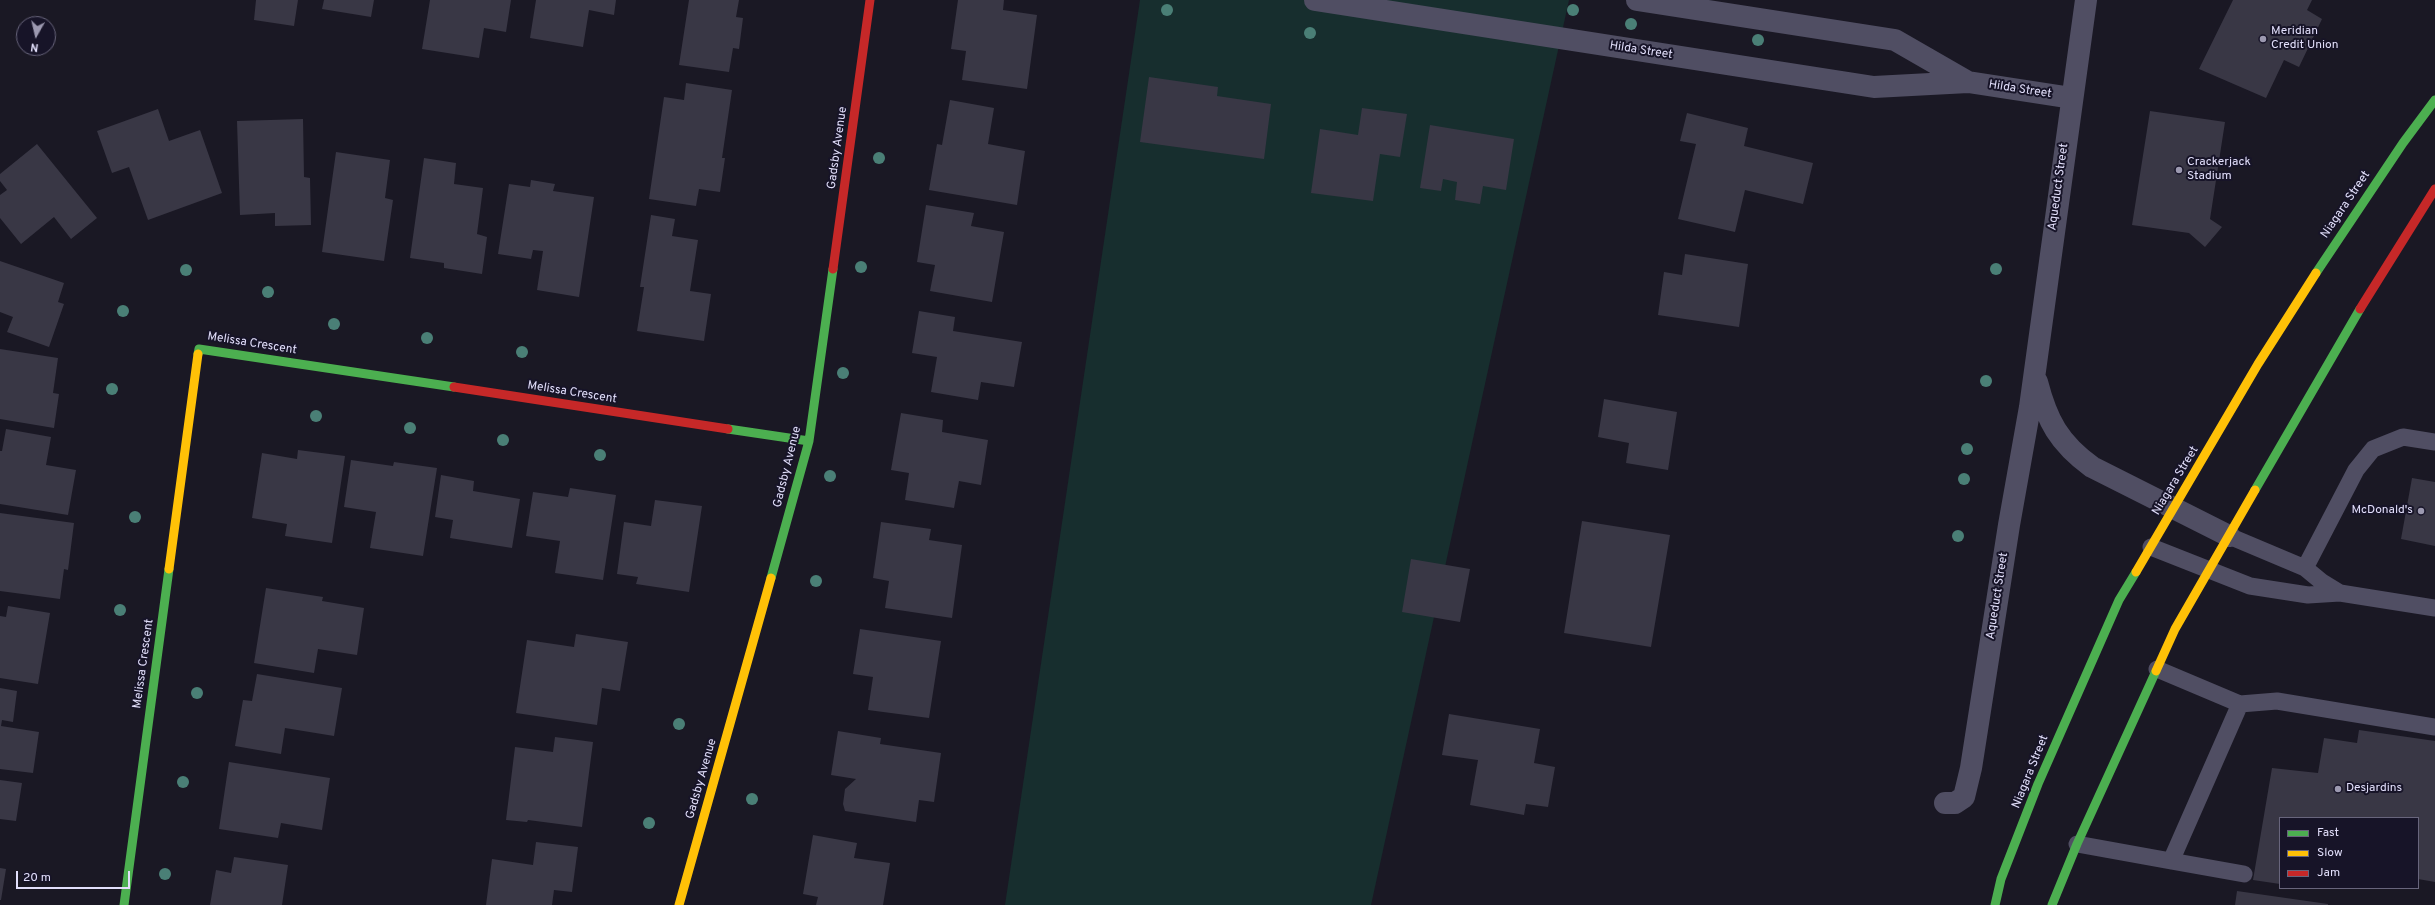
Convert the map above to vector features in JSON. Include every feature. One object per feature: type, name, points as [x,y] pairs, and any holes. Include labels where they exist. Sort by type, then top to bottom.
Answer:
[{"type":"street","name":"Gadsby Avenue","points":[[679,905],[809,441],[870,0]]},
{"type":"street","name":"Hilda Street","points":[[1315,0],[1874,87],[1968,82],[2072,98]]},
{"type":"street","name":"Hilda Street","points":[[1637,0],[1895,40],[1968,82]]},
{"type":"street","name":"Aqueduct Street","points":[[1945,803],[1955,803],[1964,797],[1969,780],[2034,373],[2086,0]]},
{"type":"street","name":"Niagara Street","points":[[1994,905],[2001,879],[2038,784],[2077,691],[2119,600],[2258,364],[2304,290],[2403,143],[2435,100]]},
{"type":"street","points":[[2052,905],[2077,844],[2175,629],[2358,312],[2435,189]]},
{"type":"street","name":"Melissa Crescent","points":[[124,905],[199,348],[809,441]]},
{"type":"street","name":"Aqueduct Street","points":[[2034,373],[2049,421],[2073,452],[2092,467],[2229,536]]},
{"type":"lane","points":[[2305,568],[2356,470],[2373,449],[2403,437],[2435,442]]},
{"type":"lane","points":[[2229,536],[2305,568],[2322,582],[2340,593]]},
{"type":"lane","points":[[2151,547],[2250,586],[2308,595],[2340,593],[2435,608]]},
{"type":"lane","points":[[2157,669],[2240,704],[2277,702],[2435,727]]},
{"type":"lane","points":[[2171,861],[2240,704]]},
{"type":"lane","points":[[2077,844],[2244,874]]},
{"type":"green space","points":[[1140,0],[1569,0],[1371,905],[1005,905]]},
{"type":"building","points":[[256,0],[298,0],[294,26],[254,20]]},
{"type":"building","points":[[324,0],[374,0],[371,17],[322,9]]},
{"type":"building","points":[[430,0],[511,0],[506,32],[484,28],[479,58],[422,49]]},
{"type":"building","points":[[536,0],[616,0],[614,15],[589,10],[583,47],[530,38]]},
{"type":"building","points":[[689,0],[739,0],[736,17],[743,18],[739,49],[733,48],[729,72],[679,65]]},
{"type":"building","points":[[958,0],[1004,0],[1003,10],[1037,15],[1027,89],[962,80],[966,51],[951,49]]},
{"type":"building","name":"Meridian Credit Union","points":[[2233,0],[2312,0],[2307,10],[2322,19],[2299,67],[2284,60],[2266,98],[2199,69]]},
{"type":"building","points":[[1149,77],[1218,87],[1217,96],[1271,104],[1264,159],[1140,142]]},
{"type":"building","points":[[686,83],[732,90],[722,158],[725,158],[720,192],[699,189],[696,206],[649,199],[664,97],[684,100]]},
{"type":"building","points":[[950,100],[994,108],[988,144],[1025,151],[1017,205],[929,190],[937,144],[942,145]]},
{"type":"building","points":[[1362,108],[1407,114],[1400,157],[1380,154],[1373,201],[1311,193],[1320,129],[1358,135]]},
{"type":"building","points":[[158,109],[169,141],[200,130],[222,193],[148,220],[129,167],[112,173],[97,131]]},
{"type":"building","name":"Crackerjack Stadium","points":[[2150,111],[2225,122],[2210,219],[2222,227],[2205,247],[2189,233],[2132,225]]},
{"type":"building","points":[[1687,113],[1748,128],[1744,146],[1813,163],[1803,204],[1745,190],[1735,232],[1678,219],[1696,144],[1680,141]]},
{"type":"building","points":[[303,119],[304,177],[310,178],[311,225],[275,226],[275,213],[240,215],[237,121]]},
{"type":"building","points":[[1430,125],[1514,139],[1506,190],[1483,186],[1480,204],[1455,200],[1457,182],[1443,179],[1441,191],[1420,188]]},
{"type":"building","points":[[37,144],[97,218],[71,239],[54,217],[21,244],[0,218],[0,195],[7,190],[0,181],[0,174]]},
{"type":"building","points":[[336,152],[390,160],[385,198],[393,200],[384,261],[322,252]]},
{"type":"building","points":[[424,158],[456,163],[454,184],[483,188],[477,234],[487,237],[482,274],[444,268],[444,263],[410,258]]},
{"type":"building","points":[[531,180],[555,184],[553,191],[594,197],[579,297],[537,290],[543,251],[533,250],[531,259],[498,254],[509,184],[530,187]]},
{"type":"building","points":[[926,205],[974,213],[971,226],[1004,232],[992,302],[930,291],[935,265],[917,262]]},
{"type":"building","points":[[651,215],[675,219],[672,236],[698,240],[690,291],[711,294],[704,341],[637,331],[644,287],[640,287]]},
{"type":"building","points":[[1685,254],[1748,264],[1739,327],[1658,315],[1664,272],[1682,275]]},
{"type":"building","points":[[0,261],[64,283],[58,302],[64,304],[49,347],[7,332],[13,317],[0,312]]},
{"type":"building","points":[[919,311],[955,317],[953,331],[1022,342],[1014,387],[981,382],[978,400],[931,392],[937,357],[912,353]]},
{"type":"building","points":[[0,349],[58,358],[53,393],[59,394],[54,428],[0,419]]},
{"type":"building","points":[[1604,399],[1677,412],[1668,470],[1626,463],[1629,443],[1598,437]]},
{"type":"building","points":[[901,413],[943,420],[942,432],[988,440],[981,485],[959,481],[954,508],[905,500],[909,473],[891,470]]},
{"type":"building","points":[[6,429],[51,437],[46,465],[76,470],[68,515],[0,504],[0,451],[2,451]]},
{"type":"building","points":[[298,450],[345,456],[332,543],[285,536],[287,524],[252,518],[262,453],[297,459]]},
{"type":"building","points":[[351,460],[393,466],[394,462],[437,468],[423,556],[370,548],[376,512],[344,507]]},
{"type":"building","points":[[441,475],[474,481],[473,491],[520,499],[512,548],[450,538],[453,520],[435,517]]},
{"type":"building","name":"McDonald's","points":[[2412,478],[2435,482],[2435,546],[2401,539]]},
{"type":"building","points":[[570,488],[616,495],[603,580],[555,573],[560,541],[526,536],[533,492],[568,497]]},
{"type":"building","points":[[655,500],[702,506],[689,592],[636,584],[638,577],[617,574],[624,522],[651,526]]},
{"type":"building","points":[[0,513],[74,523],[68,570],[64,569],[60,599],[0,591]]},
{"type":"building","points":[[1582,521],[1670,535],[1651,647],[1564,633]]},
{"type":"building","points":[[881,522],[931,529],[929,540],[962,545],[952,618],[885,608],[889,581],[873,578]]},
{"type":"building","points":[[1411,559],[1470,569],[1460,622],[1402,612]]},
{"type":"building","points":[[266,588],[323,597],[322,601],[364,608],[357,655],[318,649],[314,673],[254,663]]},
{"type":"building","points":[[8,606],[50,613],[38,684],[0,678],[0,616],[6,617]]},
{"type":"building","points":[[860,629],[941,641],[929,718],[868,710],[873,677],[853,674]]},
{"type":"building","points":[[576,634],[628,642],[620,691],[602,688],[597,725],[516,713],[527,640],[574,647]]},
{"type":"building","points":[[257,674],[342,688],[334,736],[285,728],[281,754],[235,746],[243,700],[252,701]]},
{"type":"building","points":[[0,688],[17,691],[13,722],[2,720],[1,726],[39,732],[33,773],[0,769]]},
{"type":"building","points":[[1449,714],[1540,729],[1534,763],[1555,767],[1548,807],[1526,804],[1524,815],[1470,805],[1478,760],[1442,755]]},
{"type":"building","points":[[2359,730],[2435,741],[2435,882],[2419,879],[2419,817],[2279,817],[2279,884],[2253,880],[2272,768],[2318,773],[2324,738],[2357,743]]},
{"type":"building","points":[[838,731],[881,738],[880,744],[941,753],[934,802],[919,800],[916,822],[845,811],[843,804],[845,789],[856,779],[831,775]]},
{"type":"building","points":[[555,737],[593,742],[582,827],[528,820],[527,822],[506,820],[515,747],[553,752]]},
{"type":"building","points":[[229,762],[330,778],[322,830],[281,823],[278,838],[219,829]]},
{"type":"building","points":[[0,780],[22,783],[16,821],[0,819]]},
{"type":"building","points":[[813,835],[857,843],[854,858],[890,863],[883,905],[816,905],[818,897],[803,894]]},
{"type":"building","points":[[536,842],[578,847],[572,892],[554,890],[552,905],[486,905],[492,859],[533,865]]},
{"type":"building","points":[[234,857],[288,865],[282,905],[210,905],[216,870],[231,873]]},
{"type":"building","points":[[0,868],[6,869],[1,900],[0,900]]},
{"type":"building","points":[[2237,891],[2328,904],[2328,905],[2235,905]]},
{"type":"traffic: fast","points":[[2316,273],[2403,143],[2435,100]]},
{"type":"traffic: fast","points":[[771,578],[809,441],[833,269]]},
{"type":"traffic: fast","points":[[2255,490],[2360,309]]},
{"type":"traffic: fast","points":[[198,354],[199,349],[454,387]]},
{"type":"traffic: fast","points":[[728,429],[809,441]]},
{"type":"traffic: fast","points":[[124,905],[169,569]]},
{"type":"traffic: fast","points":[[1995,905],[2001,879],[2038,784],[2119,600],[2136,572]]},
{"type":"traffic: fast","points":[[2052,905],[2077,844],[2156,671]]},
{"type":"traffic: slow","points":[[2136,572],[2258,364],[2316,273]]},
{"type":"traffic: slow","points":[[169,569],[198,354]]},
{"type":"traffic: slow","points":[[2156,671],[2175,629],[2255,490]]},
{"type":"traffic: slow","points":[[679,905],[771,578]]},
{"type":"traffic: jam","points":[[833,269],[870,0]]},
{"type":"traffic: jam","points":[[2360,309],[2435,189]]},
{"type":"traffic: jam","points":[[454,387],[728,429]]},
{"type":"place","name":"Meridian Credit Union","points":[[2263,39]]},
{"type":"place","name":"Crackerjack Stadium","points":[[2179,170]]},
{"type":"place","name":"McDonald's","points":[[2421,511]]},
{"type":"place","name":"Desjardins","points":[[2338,789]]}]
